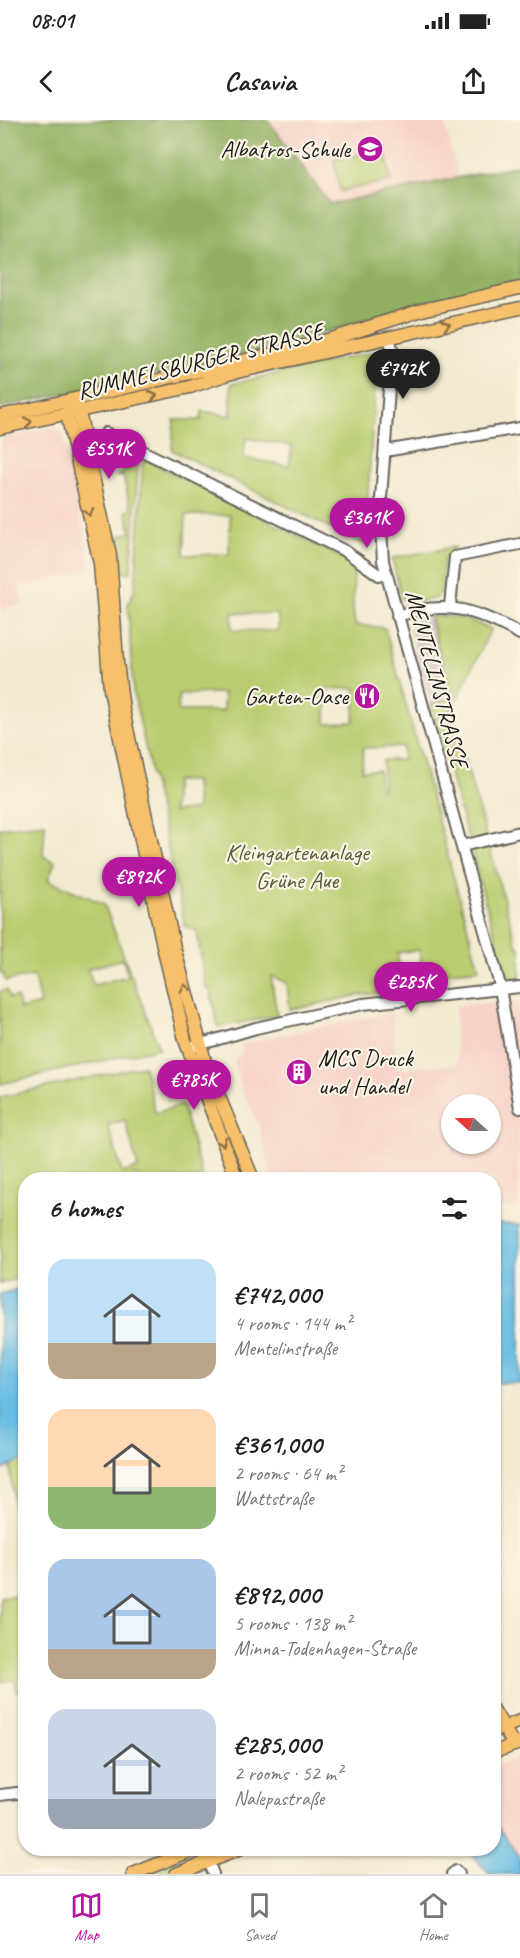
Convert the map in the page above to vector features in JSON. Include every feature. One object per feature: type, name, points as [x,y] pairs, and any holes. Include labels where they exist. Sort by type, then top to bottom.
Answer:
[{"type":"main road","name":"RUMMELSBURGER STRASSE","points":[[0,416],[292,350],[422,310],[520,288]]},
{"type":"main road","name":"RUMMELSBURGER STRASSE","points":[[0,428],[190,387],[228,374],[520,308]]},
{"type":"main road","points":[[70,401],[110,555],[117,662],[123,710],[194,1046],[234,1172]]},
{"type":"main road","points":[[194,1046],[250,1172]]},
{"type":"main road","points":[[501,1728],[520,1721]]},
{"type":"main road","points":[[501,1731],[517,1744]]},
{"type":"main road","points":[[501,1750],[517,1744]]},
{"type":"main road","points":[[133,1874],[178,1856]]},
{"type":"main road","points":[[176,1874],[223,1856]]},
{"type":"street","name":"MENTELINSTRASSE","points":[[389,338],[392,348],[380,538],[397,616],[500,990],[520,1108]]},
{"type":"street","points":[[385,451],[520,428]]},
{"type":"street","points":[[106,433],[345,550],[379,575],[386,573]]},
{"type":"street","points":[[450,606],[456,557],[520,543]]},
{"type":"street","points":[[397,616],[450,606],[476,613],[520,634]]},
{"type":"street","points":[[462,846],[520,832]]},
{"type":"street","points":[[194,1046],[256,1028],[363,1004],[520,987]]},
{"type":"street","points":[[0,1796],[18,1793]]},
{"type":"street","points":[[206,1856],[213,1874]]},
{"type":"shaded area","name":"Albatros-Schule","points":[[268,120],[444,120],[458,177],[329,204]]},
{"type":"shaded area","points":[[50,428],[62,434],[92,570],[19,587],[22,604],[0,609],[0,439]]},
{"type":"shaded area","points":[[430,617],[452,699],[431,705],[409,628],[413,620]]},
{"type":"shaded area","points":[[520,1000],[520,1208],[501,1207],[501,1172],[270,1172],[260,1128],[240,1086],[234,1060],[243,1053],[241,1044],[392,1012],[396,1069],[457,1065],[455,1006]]},
{"type":"shaded area","points":[[520,1757],[520,1858],[501,1832],[501,1764]]},
{"type":"green space","points":[[0,120],[268,120],[330,204],[520,165],[520,281],[416,303],[285,345],[0,408]]},
{"type":"green space","points":[[385,149],[391,181],[340,191],[334,160]]},
{"type":"green space","points":[[372,352],[377,356],[366,524],[367,546],[172,450],[174,420],[201,420],[202,411],[231,416],[231,384]],"holes":[[[246,438],[292,446],[289,466],[243,458]]]},
{"type":"green space","points":[[96,441],[122,447],[120,452],[112,451],[105,466],[108,470],[103,471]]},
{"type":"green space","points":[[129,448],[139,452],[131,572],[124,572],[118,536],[131,533],[126,511],[131,509],[123,476],[117,477],[117,475],[122,474],[130,459],[125,456]]},
{"type":"green space","name":"Kleingartenanlage Grüne Aue","points":[[143,458],[354,564],[355,625],[385,628],[479,969],[424,975],[419,950],[397,953],[404,990],[355,996],[290,1010],[287,983],[271,976],[277,1016],[218,1027],[210,989],[206,989],[197,931],[185,926],[133,691],[128,603],[135,590]],"holes":[[[186,515],[230,515],[229,554],[184,555]],[[232,613],[278,614],[278,631],[232,630]],[[356,688],[354,722],[326,724],[327,689]],[[224,693],[223,711],[178,711],[179,694]],[[403,747],[403,760],[383,760],[383,788],[380,789],[379,770],[362,771],[363,748]],[[175,781],[195,781],[197,809],[173,812]]]},
{"type":"green space","points":[[455,547],[444,560],[441,593],[434,599],[409,604],[402,599],[392,558]]},
{"type":"green space","points":[[430,617],[462,618],[491,629],[451,711],[517,947],[520,947],[520,977],[513,978],[505,973],[431,705],[452,698]]},
{"type":"green space","points":[[45,823],[43,856],[55,862],[48,880],[104,904],[159,1048],[0,1084],[0,991],[7,990],[10,998],[17,997],[20,1009],[40,1004],[34,976],[5,981],[3,973],[0,973],[0,828]],"holes":[[[123,959],[128,976],[94,985],[87,969]]]},
{"type":"green space","points":[[144,1066],[155,1113],[182,1105],[201,1172],[125,1172],[138,1168],[125,1120],[108,1125],[122,1172],[18,1172],[18,1278],[0,1284],[0,1097]]},
{"type":"green space","points":[[18,1462],[18,1548],[10,1465]]},
{"type":"green space","points":[[18,1595],[18,1691],[16,1691],[15,1680],[0,1682],[0,1597]]},
{"type":"green space","points":[[189,1856],[192,1862],[160,1874],[144,1874]]},
{"type":"water","points":[[501,1224],[520,1225],[520,1383],[501,1383]]},
{"type":"water","points":[[18,1289],[18,1462],[0,1471],[0,1294]]},
{"type":"water","points":[[501,1831],[520,1857],[520,1874],[489,1874],[474,1856],[501,1856]]},
{"type":"place","name":"Albatros-Schule","points":[[370,149]]},
{"type":"place","name":"Garten-Oase","points":[[367,696]]},
{"type":"place","name":"MCS Druck und Handel","points":[[299,1072]]}]
